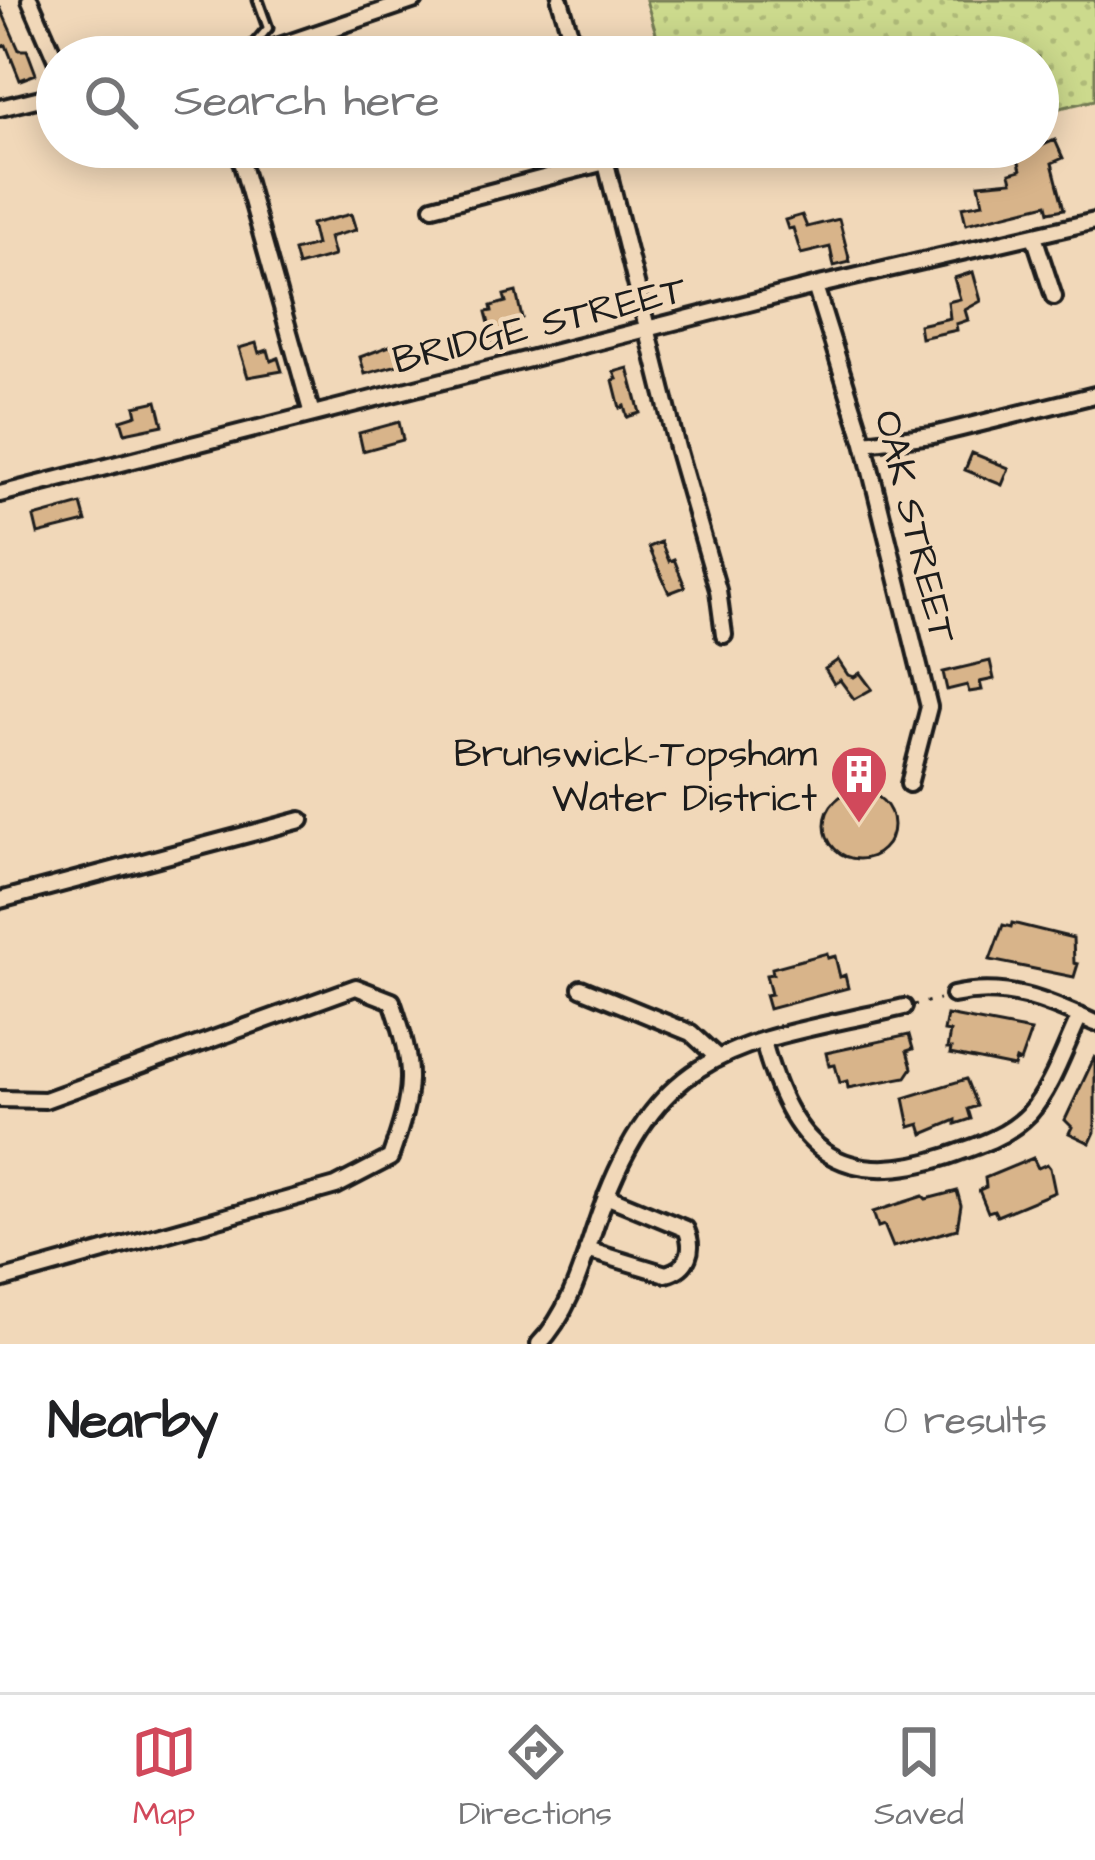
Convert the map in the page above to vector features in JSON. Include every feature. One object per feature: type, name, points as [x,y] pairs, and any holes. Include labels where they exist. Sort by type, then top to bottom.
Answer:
[{"type":"street","points":[[31,0],[46,36]]},
{"type":"street","points":[[304,36],[415,0]]},
{"type":"street","points":[[560,0],[571,36]]},
{"type":"street","points":[[0,108],[36,99]]},
{"type":"street","points":[[243,168],[312,414]]},
{"type":"street","points":[[433,207],[558,168]]},
{"type":"street","points":[[607,168],[718,590],[724,635]]},
{"type":"street","name":"BRIDGE STREET","points":[[0,494],[815,286],[1095,221]]},
{"type":"street","points":[[1034,236],[1054,298]]},
{"type":"street","name":"OAK STREET","points":[[815,286],[864,443],[928,707],[909,784]]},
{"type":"street","points":[[864,443],[933,435],[1095,395]]},
{"type":"street","points":[[0,900],[301,820]]},
{"type":"street","points":[[0,1099],[45,1100],[356,987],[392,1001],[409,1047],[409,1103],[390,1158],[336,1186],[0,1280]]},
{"type":"street","points":[[581,988],[691,1033],[718,1057]]},
{"type":"street","points":[[763,1041],[779,1095],[811,1141],[855,1166],[903,1168],[980,1145],[1010,1130],[1040,1099],[1088,1019],[1034,996],[995,989],[953,995]]},
{"type":"street","points":[[539,1344],[566,1303],[606,1196],[637,1130],[657,1102],[690,1073],[718,1057],[763,1041],[904,1007]]},
{"type":"street","points":[[587,1250],[666,1274],[684,1265],[691,1252],[686,1228],[606,1196]]},
{"type":"lane","points":[[257,0],[268,28],[261,36]]},
{"type":"path","points":[[904,1007],[953,995]]},
{"type":"green space","points":[[646,0],[1095,0],[1095,100],[1059,108],[1059,36],[657,36]]},
{"type":"building","points":[[0,7],[19,50],[27,50],[36,74],[20,80],[6,45],[0,47]]},
{"type":"building","points":[[1053,168],[1064,209],[1049,212],[1047,204],[966,224],[962,207],[983,203],[979,184],[1012,181],[1010,173]]},
{"type":"building","points":[[351,214],[356,230],[329,237],[334,256],[298,266],[294,251],[316,245],[311,224]]},
{"type":"building","points":[[802,215],[807,227],[839,219],[850,262],[834,266],[830,247],[801,254],[793,228],[788,229],[785,220]]},
{"type":"building","points":[[973,272],[981,301],[965,310],[968,320],[956,324],[957,330],[921,338],[919,325],[950,318],[948,302],[960,299],[954,278]]},
{"type":"building","points":[[516,292],[522,318],[507,322],[511,339],[494,343],[486,312],[506,302],[504,295]]},
{"type":"building","points":[[403,341],[409,362],[365,374],[360,357]]},
{"type":"building","points":[[256,343],[259,353],[268,350],[271,361],[278,358],[282,371],[248,377],[239,348]]},
{"type":"building","points":[[628,368],[640,413],[627,417],[613,380],[617,379],[614,372]]},
{"type":"building","points":[[157,401],[163,425],[125,433],[121,420],[137,415],[135,406]]},
{"type":"building","points":[[399,422],[403,440],[363,451],[359,433]]},
{"type":"building","points":[[972,453],[1009,468],[1002,485],[965,470]]},
{"type":"building","points":[[81,504],[86,522],[38,534],[34,517]]},
{"type":"building","points":[[661,542],[685,587],[669,593],[649,547]]},
{"type":"building","points":[[838,660],[848,675],[860,673],[872,689],[854,699],[840,680],[834,684],[825,669]]},
{"type":"building","points":[[990,661],[994,679],[980,682],[982,690],[969,692],[967,685],[947,690],[943,672]]},
{"type":"building","name":"Brunswick-Topsham Water District","points":[[859,791],[883,801],[893,825],[883,849],[859,859],[835,849],[825,825],[835,801]]},
{"type":"building","points":[[1012,923],[1073,938],[1074,963],[1078,964],[1074,977],[990,960],[1003,925],[1011,927]]},
{"type":"building","points":[[827,953],[828,958],[835,956],[848,988],[769,1009],[766,975],[773,974],[772,968]]},
{"type":"building","points":[[947,1015],[1031,1031],[1020,1062],[1016,1060],[1014,1067],[950,1054],[950,1032],[944,1031]]},
{"type":"building","points":[[909,1035],[912,1068],[906,1077],[848,1088],[847,1081],[840,1083],[835,1065],[829,1066],[826,1053]]},
{"type":"building","points":[[1095,1056],[1095,1132],[1090,1143],[1069,1133],[1072,1127],[1065,1120]]},
{"type":"building","points":[[966,1079],[977,1106],[968,1109],[971,1119],[923,1134],[920,1124],[910,1127],[904,1098]]},
{"type":"building","points":[[1033,1158],[1038,1168],[1047,1164],[1050,1168],[1055,1192],[997,1216],[994,1210],[988,1212],[979,1190],[986,1187],[985,1178]]},
{"type":"building","points":[[957,1191],[961,1205],[957,1229],[893,1247],[884,1225],[878,1227],[873,1212]]},
{"type":"place","name":"Brunswick-Topsham Water District","points":[[859,825]]}]
